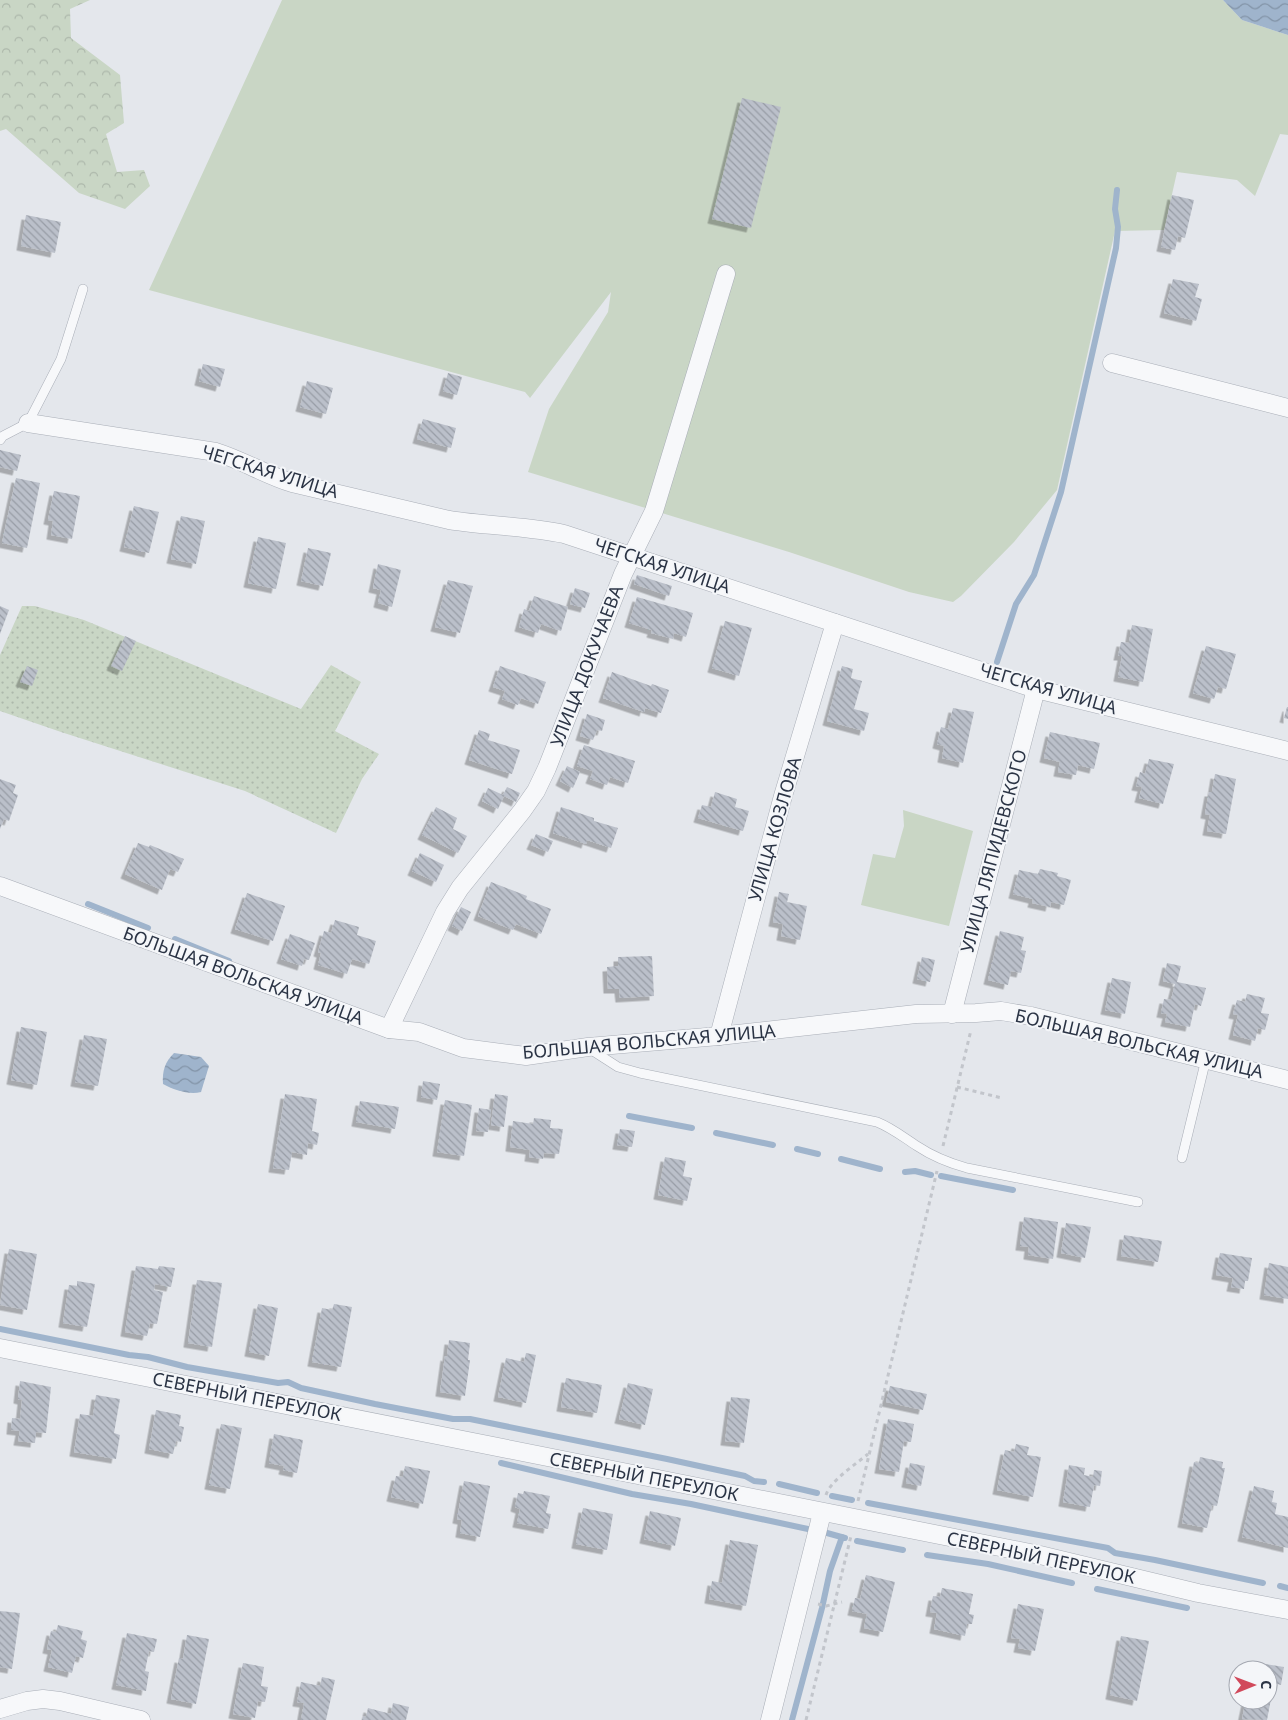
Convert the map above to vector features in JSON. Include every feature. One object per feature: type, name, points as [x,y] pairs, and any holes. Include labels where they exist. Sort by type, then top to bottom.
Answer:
[{"type":"street","name":"УЛИЦА ДОКУЧАЕВА","points":[[389,1030],[445,912],[460,888],[522,811],[536,791],[548,768],[632,556],[649,524],[661,492],[726,274]]},
{"type":"street","points":[[1112,363],[1288,408]]},
{"type":"street","name":"ЧЕГСКАЯ УЛИЦА","points":[[28,423],[216,452],[274,477],[449,520],[564,534],[1036,689],[1288,751]]},
{"type":"street","name":"УЛИЦА КОЗЛОВА","points":[[719,1036],[784,796],[835,623]]},
{"type":"street","name":"УЛИЦА ЛЯПИДЕВСКОГО","points":[[952,1014],[1036,689]]},
{"type":"street","name":"БОЛЬШАЯ ВОЛЬСКАЯ УЛИЦА","points":[[0,886],[389,1030],[419,1032],[463,1048],[526,1056],[588,1047],[719,1036],[916,1014],[1001,1011],[1031,1016],[1288,1080]]},
{"type":"street","name":"СЕВЕРНЫЙ ПЕРЕУЛОК","points":[[0,1348],[1040,1555],[1198,1593],[1288,1610]]},
{"type":"street","points":[[770,1720],[822,1512]]},
{"type":"street","points":[[0,1709],[27,1701],[43,1699],[60,1701],[141,1720]]},
{"type":"lane","points":[[0,440],[3,436],[28,423],[61,359],[83,289]]},
{"type":"lane","points":[[588,1047],[618,1067],[640,1073],[877,1122],[891,1128],[918,1147],[940,1159],[966,1168],[1138,1202]]},
{"type":"lane","points":[[1182,1158],[1206,1059]]},
{"type":"path","points":[[806,1720],[976,1013]]},
{"type":"path","points":[[957,1087],[1002,1098]]},
{"type":"path","points":[[822,1512],[828,1490],[869,1454]]},
{"type":"path","points":[[818,1604],[826,1606],[842,1602]]},
{"type":"green space","points":[[0,0],[90,0],[70,9],[71,38],[120,75],[124,123],[106,134],[117,172],[144,170],[150,186],[125,209],[79,193],[6,129],[0,131]]},
{"type":"green space","points":[[282,0],[1223,0],[1242,20],[1288,35],[1288,135],[1280,134],[1255,196],[1237,180],[1177,172],[1164,230],[1115,231],[1057,490],[1014,542],[953,602],[909,592],[789,552],[528,472],[549,409],[608,312],[611,292],[530,398],[525,392],[149,290]]},
{"type":"green space","points":[[22,606],[35,606],[84,620],[301,709],[331,665],[361,682],[335,731],[379,754],[362,779],[336,833],[245,791],[0,711],[0,655]]},
{"type":"green space","points":[[903,810],[973,831],[949,926],[861,905],[873,854],[895,858],[904,826]]},
{"type":"water","points":[[1223,0],[1288,0],[1288,35],[1242,20]]},
{"type":"water","points":[[174,1053],[201,1057],[209,1066],[201,1092],[182,1091],[163,1084],[165,1067]]},
{"type":"building","points":[[742,98],[781,107],[751,228],[712,219]]},
{"type":"building","points":[[1172,195],[1194,200],[1185,238],[1178,236],[1175,250],[1161,247]]},
{"type":"building","points":[[26,215],[61,222],[55,253],[21,246]]},
{"type":"building","points":[[1173,279],[1199,284],[1195,297],[1202,299],[1196,321],[1164,313]]},
{"type":"building","points":[[203,364],[225,369],[220,387],[199,381]]},
{"type":"building","points":[[448,373],[462,377],[457,395],[443,391]]},
{"type":"building","points":[[307,381],[333,388],[326,414],[300,407]]},
{"type":"building","points":[[423,419],[456,428],[451,448],[417,439]]},
{"type":"building","points":[[0,450],[21,455],[17,471],[0,467]]},
{"type":"building","points":[[16,478],[40,483],[27,548],[2,543]]},
{"type":"building","points":[[54,491],[80,496],[72,539],[51,535],[53,521],[48,520]]},
{"type":"building","points":[[134,506],[159,512],[149,553],[124,547]]},
{"type":"building","points":[[181,516],[205,521],[196,564],[171,559]]},
{"type":"building","points":[[258,537],[286,543],[276,589],[248,583]]},
{"type":"building","points":[[308,548],[331,553],[323,586],[301,581]]},
{"type":"building","points":[[378,564],[401,570],[392,607],[378,603],[381,590],[373,588]]},
{"type":"building","points":[[637,575],[672,586],[669,596],[634,584]]},
{"type":"building","points":[[448,580],[473,586],[460,633],[435,627]]},
{"type":"building","points":[[575,588],[590,593],[585,608],[570,604]]},
{"type":"building","points":[[534,596],[568,607],[561,631],[541,624],[538,633],[519,627],[524,609],[529,611]]},
{"type":"building","points":[[637,597],[693,613],[686,637],[674,633],[673,639],[651,633],[652,630],[629,623]]},
{"type":"building","points":[[0,606],[9,610],[0,634]]},
{"type":"building","points":[[725,621],[752,628],[739,676],[712,668]]},
{"type":"building","points":[[1132,625],[1153,629],[1143,682],[1118,677],[1122,656],[1118,656],[1121,642],[1129,643]]},
{"type":"building","points":[[125,636],[136,641],[122,671],[111,666]]},
{"type":"building","points":[[1206,646],[1236,654],[1226,689],[1218,687],[1214,699],[1193,693]]},
{"type":"building","points":[[27,666],[38,670],[32,686],[20,682]]},
{"type":"building","points":[[500,666],[546,682],[538,704],[521,698],[518,705],[502,699],[505,691],[493,687]]},
{"type":"building","points":[[842,666],[853,669],[851,678],[862,681],[854,709],[869,713],[864,731],[827,721]]},
{"type":"building","points":[[612,672],[651,686],[652,684],[669,690],[661,713],[645,708],[644,712],[603,698]]},
{"type":"building","points":[[1288,707],[1288,719],[1284,718]]},
{"type":"building","points":[[953,708],[974,712],[963,763],[942,758],[944,746],[937,744],[941,727],[948,729]]},
{"type":"building","points":[[587,714],[605,720],[602,731],[597,730],[593,740],[580,736]]},
{"type":"building","points":[[479,730],[490,734],[488,740],[520,750],[512,774],[469,760]]},
{"type":"building","points":[[1050,732],[1100,743],[1094,769],[1078,765],[1076,775],[1058,772],[1060,762],[1044,758]]},
{"type":"building","points":[[584,745],[635,761],[628,783],[610,777],[607,785],[590,779],[593,771],[577,766]]},
{"type":"building","points":[[1149,759],[1174,764],[1163,804],[1139,798],[1142,787],[1136,786],[1140,772],[1145,774]]},
{"type":"building","points":[[567,766],[580,772],[573,788],[560,781]]},
{"type":"building","points":[[1215,774],[1236,779],[1226,834],[1207,831],[1210,815],[1205,814]]},
{"type":"building","points":[[0,779],[16,785],[13,793],[18,795],[9,821],[4,819],[0,829]]},
{"type":"building","points":[[507,787],[520,793],[516,802],[504,796],[498,809],[482,801],[488,788],[503,795]]},
{"type":"building","points":[[715,792],[737,799],[735,807],[749,811],[743,831],[698,818],[702,805],[711,807]]},
{"type":"building","points":[[436,807],[457,818],[453,829],[467,836],[458,853],[422,835]]},
{"type":"building","points":[[561,807],[594,818],[594,821],[618,828],[611,848],[587,840],[586,844],[553,833]]},
{"type":"building","points":[[536,834],[553,841],[548,852],[531,845]]},
{"type":"building","points":[[138,843],[149,847],[150,845],[184,859],[178,872],[170,869],[162,890],[125,874]]},
{"type":"building","points":[[420,853],[444,865],[436,882],[412,871]]},
{"type":"building","points":[[1040,869],[1058,873],[1057,876],[1071,880],[1064,905],[1051,902],[1050,907],[1032,903],[1033,899],[1013,894],[1019,870],[1038,874]]},
{"type":"building","points":[[491,882],[527,896],[526,899],[551,909],[541,934],[516,924],[513,930],[478,916]]},
{"type":"building","points":[[779,892],[789,894],[787,902],[807,906],[800,940],[781,936],[783,924],[773,922]]},
{"type":"building","points":[[247,893],[285,906],[273,941],[235,929]]},
{"type":"building","points":[[461,907],[471,912],[462,931],[452,926]]},
{"type":"building","points":[[335,920],[359,927],[357,935],[376,941],[369,964],[352,959],[347,974],[318,965],[321,953],[318,952],[324,931],[331,933]]},
{"type":"building","points":[[1000,931],[1024,937],[1021,950],[1026,951],[1021,973],[1011,971],[1008,985],[988,980]]},
{"type":"building","points":[[290,934],[315,943],[309,960],[304,959],[302,966],[281,959]]},
{"type":"building","points":[[652,956],[654,996],[620,998],[619,989],[608,989],[607,967],[618,966],[618,957]]},
{"type":"building","points":[[922,957],[935,960],[930,982],[917,979]]},
{"type":"building","points":[[1167,963],[1181,966],[1177,982],[1206,988],[1201,1006],[1195,1004],[1190,1027],[1165,1022],[1167,1014],[1161,1013],[1164,999],[1171,1000],[1175,984],[1163,981]]},
{"type":"building","points":[[1112,978],[1131,982],[1125,1014],[1105,1010]]},
{"type":"building","points":[[1247,994],[1265,998],[1261,1013],[1269,1014],[1265,1030],[1258,1028],[1255,1041],[1233,1035],[1238,1015],[1233,1014],[1237,1000],[1245,1002]]},
{"type":"building","points":[[21,1027],[47,1032],[37,1085],[11,1080]]},
{"type":"building","points":[[84,1035],[107,1039],[98,1086],[75,1082]]},
{"type":"building","points":[[423,1081],[440,1084],[437,1100],[421,1097]]},
{"type":"building","points":[[285,1094],[317,1099],[312,1131],[319,1133],[317,1145],[308,1143],[307,1155],[292,1152],[289,1170],[273,1168]]},
{"type":"building","points":[[495,1094],[508,1096],[504,1127],[491,1125]]},
{"type":"building","points":[[445,1100],[472,1105],[464,1156],[437,1152]]},
{"type":"building","points":[[360,1101],[399,1107],[395,1129],[356,1122]]},
{"type":"building","points":[[479,1108],[491,1110],[488,1132],[476,1131]]},
{"type":"building","points":[[534,1118],[551,1120],[550,1128],[563,1129],[559,1154],[544,1153],[543,1159],[529,1157],[530,1150],[510,1147],[513,1121],[533,1124]]},
{"type":"building","points":[[620,1129],[635,1131],[632,1147],[617,1145]]},
{"type":"building","points":[[665,1157],[686,1161],[683,1176],[692,1178],[687,1201],[658,1195]]},
{"type":"building","points":[[1024,1217],[1058,1222],[1053,1259],[1028,1255],[1029,1247],[1020,1246]]},
{"type":"building","points":[[1066,1223],[1091,1227],[1085,1258],[1061,1253]]},
{"type":"building","points":[[1124,1235],[1162,1241],[1158,1262],[1121,1256]]},
{"type":"building","points":[[9,1249],[37,1254],[27,1310],[0,1305]]},
{"type":"building","points":[[1220,1253],[1252,1258],[1248,1281],[1245,1281],[1244,1289],[1231,1287],[1233,1278],[1216,1275]]},
{"type":"building","points":[[1269,1263],[1288,1267],[1288,1299],[1264,1295]]},
{"type":"building","points":[[136,1266],[158,1269],[159,1266],[175,1268],[171,1287],[155,1284],[154,1290],[163,1292],[157,1324],[150,1323],[147,1336],[125,1332]]},
{"type":"building","points":[[197,1280],[222,1283],[212,1347],[188,1343]]},
{"type":"building","points":[[77,1281],[95,1284],[87,1327],[63,1323],[69,1285],[77,1286]]},
{"type":"building","points":[[258,1304],[278,1308],[269,1356],[249,1352]]},
{"type":"building","points":[[334,1304],[352,1307],[341,1367],[312,1362],[322,1308],[332,1310]]},
{"type":"building","points":[[449,1340],[470,1343],[468,1360],[470,1360],[465,1396],[440,1392]]},
{"type":"building","points":[[526,1353],[536,1355],[526,1403],[498,1397],[506,1358],[524,1362]]},
{"type":"building","points":[[566,1378],[602,1385],[597,1413],[561,1407]]},
{"type":"building","points":[[20,1381],[51,1387],[46,1433],[36,1432],[35,1443],[18,1441],[20,1431],[11,1430],[12,1418],[20,1419],[22,1400],[18,1399]]},
{"type":"building","points":[[628,1383],[653,1389],[645,1425],[619,1419]]},
{"type":"building","points":[[890,1386],[927,1394],[923,1410],[886,1402]]},
{"type":"building","points":[[96,1395],[120,1399],[114,1433],[120,1435],[116,1459],[74,1452],[80,1414],[93,1416]]},
{"type":"building","points":[[731,1397],[750,1399],[744,1443],[725,1441]]},
{"type":"building","points":[[156,1410],[181,1415],[179,1426],[184,1427],[181,1442],[176,1441],[173,1454],[149,1449]]},
{"type":"building","points":[[888,1419],[914,1424],[911,1442],[904,1441],[899,1472],[879,1469]]},
{"type":"building","points":[[221,1424],[242,1428],[230,1489],[209,1485]]},
{"type":"building","points":[[274,1434],[303,1440],[297,1473],[283,1470],[284,1466],[269,1463]]},
{"type":"building","points":[[1016,1444],[1029,1447],[1027,1455],[1041,1457],[1033,1497],[997,1490],[1005,1450],[1014,1452]]},
{"type":"building","points":[[1200,1457],[1223,1462],[1222,1468],[1225,1468],[1217,1506],[1212,1505],[1207,1528],[1182,1523],[1194,1462],[1199,1463]]},
{"type":"building","points":[[910,1463],[925,1466],[921,1486],[906,1483]]},
{"type":"building","points":[[1069,1465],[1085,1468],[1084,1475],[1093,1477],[1094,1470],[1102,1471],[1100,1486],[1094,1485],[1090,1507],[1063,1502]]},
{"type":"building","points":[[405,1466],[430,1471],[423,1504],[391,1497],[396,1476],[403,1477]]},
{"type":"building","points":[[464,1481],[490,1486],[480,1537],[460,1533],[462,1520],[457,1519]]},
{"type":"building","points":[[1254,1486],[1274,1491],[1272,1502],[1277,1503],[1275,1514],[1288,1517],[1288,1548],[1242,1537]]},
{"type":"building","points":[[524,1491],[550,1496],[546,1513],[551,1514],[548,1529],[517,1523],[520,1509],[515,1507],[518,1493],[523,1494]]},
{"type":"building","points":[[583,1508],[613,1514],[607,1550],[576,1544]]},
{"type":"building","points":[[650,1511],[681,1518],[675,1546],[644,1539]]},
{"type":"building","points":[[730,1540],[758,1545],[746,1606],[709,1599],[712,1581],[722,1583]]},
{"type":"building","points":[[866,1575],[895,1582],[883,1632],[864,1628],[867,1614],[852,1611],[855,1598],[860,1599]]},
{"type":"building","points":[[942,1588],[973,1594],[969,1614],[974,1615],[972,1624],[967,1624],[965,1636],[934,1629],[937,1613],[930,1612],[933,1596],[940,1597]]},
{"type":"building","points":[[1018,1604],[1044,1609],[1035,1651],[1018,1648],[1020,1639],[1011,1638]]},
{"type":"building","points":[[0,1611],[20,1613],[12,1669],[0,1667]]},
{"type":"building","points":[[58,1625],[83,1631],[81,1639],[87,1641],[83,1658],[76,1656],[72,1673],[48,1667],[52,1650],[47,1649],[51,1631],[56,1632]]},
{"type":"building","points":[[127,1633],[157,1639],[154,1652],[149,1651],[145,1671],[149,1672],[146,1691],[116,1685]]},
{"type":"building","points":[[187,1635],[209,1639],[196,1704],[171,1699],[179,1658],[183,1659]]},
{"type":"building","points":[[1121,1636],[1149,1641],[1137,1701],[1110,1695]]},
{"type":"building","points":[[243,1663],[264,1667],[261,1686],[268,1687],[265,1702],[258,1701],[255,1718],[233,1714]]},
{"type":"building","points":[[1278,1666],[1284,1667],[1281,1685],[1278,1684]]},
{"type":"building","points":[[322,1677],[335,1680],[326,1720],[301,1720],[304,1703],[297,1702],[301,1682],[320,1686]]},
{"type":"building","points":[[393,1703],[409,1707],[406,1720],[362,1720],[363,1716],[366,1717],[368,1708],[391,1714]]},
{"type":"building","points":[[1244,1710],[1269,1710],[1267,1720],[1242,1719]]},
{"type":"waterway","points":[[997,662],[1016,604],[1034,575],[1061,492],[1116,248],[1118,227],[1115,209],[1117,190]]},
{"type":"waterway","points":[[88,904],[148,928]]},
{"type":"waterway","points":[[175,939],[229,961]]},
{"type":"waterway","points":[[629,1116],[692,1128]]},
{"type":"waterway","points":[[716,1133],[773,1145]]},
{"type":"waterway","points":[[797,1149],[818,1154]]},
{"type":"waterway","points":[[841,1159],[880,1169]]},
{"type":"waterway","points":[[905,1172],[915,1171],[931,1175]]},
{"type":"waterway","points":[[941,1176],[1013,1190]]},
{"type":"waterway","points":[[0,1329],[129,1355],[148,1357],[187,1367],[278,1383],[288,1382],[301,1388],[375,1404],[453,1419],[470,1419],[667,1459],[764,1482]]},
{"type":"waterway","points":[[501,1463],[632,1494],[691,1504],[808,1529]]},
{"type":"waterway","points":[[779,1484],[817,1493]]},
{"type":"waterway","points":[[832,1496],[852,1500]]},
{"type":"waterway","points":[[868,1503],[1108,1548],[1115,1553],[1263,1583]]},
{"type":"waterway","points":[[827,1533],[845,1538]]},
{"type":"waterway","points":[[792,1720],[830,1571],[842,1537]]},
{"type":"waterway","points":[[857,1541],[903,1550]]},
{"type":"waterway","points":[[927,1555],[988,1564],[1072,1583]]},
{"type":"waterway","points":[[1280,1586],[1288,1588]]},
{"type":"waterway","points":[[1097,1589],[1187,1608]]}]
